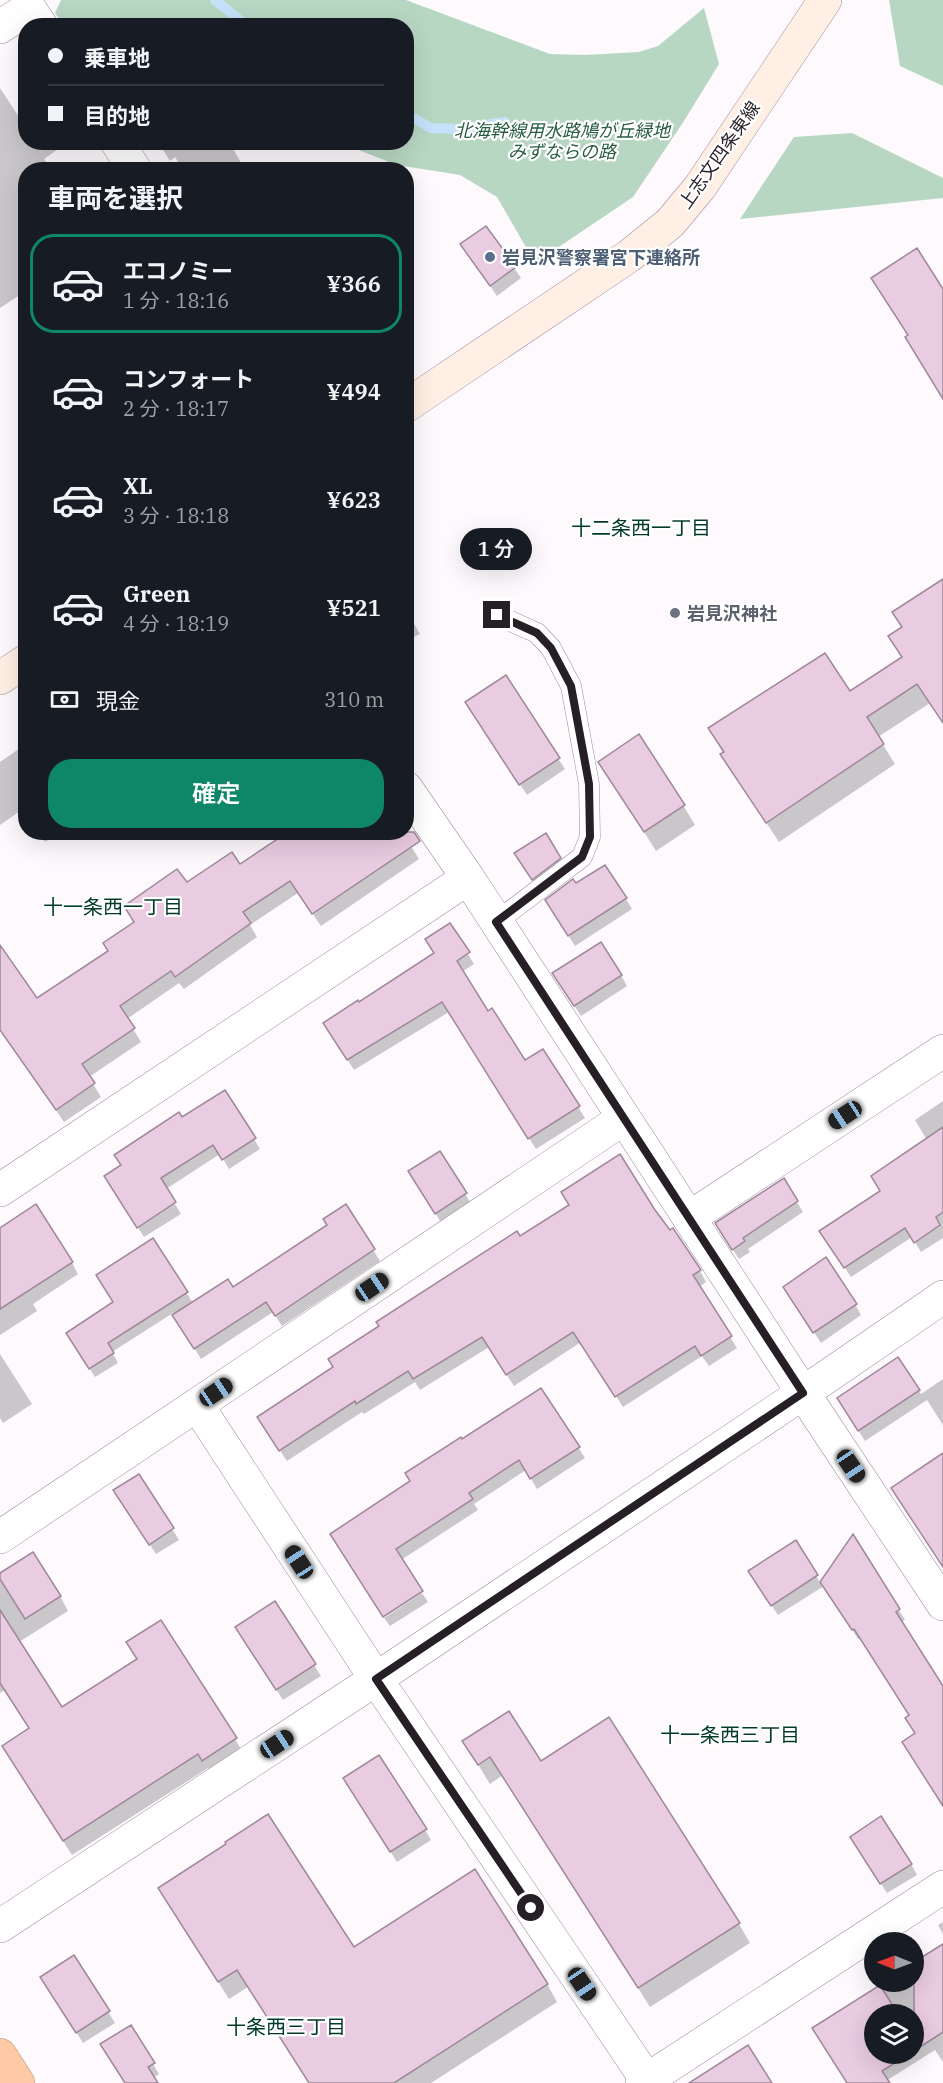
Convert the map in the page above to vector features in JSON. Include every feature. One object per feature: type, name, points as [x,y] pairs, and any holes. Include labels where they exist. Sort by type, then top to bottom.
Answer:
[{"type":"highway","points":[[0,2055],[18,2083]]},
{"type":"main road","name":"上志文四条東線","points":[[414,401],[629,256],[670,223],[700,187],[825,0]]},
{"type":"main road","points":[[0,678],[18,666]]},
{"type":"street","points":[[19,18],[34,11]]},
{"type":"street","points":[[0,27],[18,19]]},
{"type":"street","points":[[414,800],[468,878],[803,1393],[941,1596]]},
{"type":"street","points":[[0,1190],[468,878]]},
{"type":"street","points":[[689,1218],[943,1052]]},
{"type":"street","points":[[0,1537],[624,1118]]},
{"type":"street","points":[[0,1926],[376,1679],[943,1297]]},
{"type":"street","points":[[197,1405],[376,1679],[646,2082],[943,1887]]},
{"type":"lane","points":[[496,922],[582,857],[590,837],[589,784],[571,686],[551,648],[537,633],[497,615]]},
{"type":"green space","name":"北海幹線用水路鳩が丘緑地 みずならの路","points":[[61,0],[406,0],[550,54],[585,55],[639,52],[658,46],[704,8],[719,64],[633,197],[535,263],[497,197],[460,175],[414,168],[414,162],[389,162],[360,150],[414,150],[414,18],[59,18],[55,13]]},
{"type":"green space","points":[[889,0],[943,0],[943,86],[900,66]]},
{"type":"green space","points":[[852,133],[943,178],[943,198],[740,219],[794,137]]},
{"type":"building","points":[[486,226],[516,267],[490,286],[460,244]]},
{"type":"building","points":[[917,248],[943,289],[943,399],[905,337],[908,335],[871,278]]},
{"type":"building","points":[[943,579],[943,723],[917,684],[867,717],[884,744],[766,823],[720,754],[724,752],[708,728],[825,653],[850,691],[902,657],[888,636],[902,627],[892,612]]},
{"type":"building","points":[[506,675],[560,758],[519,785],[465,702]]},
{"type":"building","points":[[639,734],[685,805],[644,832],[598,762]]},
{"type":"building","points":[[414,832],[420,841],[312,914],[290,881],[243,912],[251,923],[175,977],[171,971],[120,1006],[135,1028],[82,1064],[95,1083],[56,1110],[0,1030],[0,945],[37,998],[108,951],[103,943],[134,922],[124,906],[177,869],[187,882],[232,852],[240,864],[276,840],[414,840]]},
{"type":"building","points":[[546,833],[561,858],[532,880],[514,853]]},
{"type":"building","points":[[605,865],[627,898],[568,936],[545,900],[573,879],[576,883]]},
{"type":"building","points":[[450,923],[470,952],[457,961],[488,1011],[492,1008],[525,1060],[543,1049],[580,1106],[528,1139],[442,1002],[347,1060],[323,1023],[434,953],[425,939]]},
{"type":"building","points":[[601,942],[622,975],[574,1006],[552,973]]},
{"type":"building","points":[[225,1090],[256,1138],[222,1160],[213,1145],[161,1178],[176,1202],[137,1228],[104,1176],[121,1165],[114,1155],[179,1112],[182,1117]]},
{"type":"building","points":[[943,1127],[943,1212],[936,1217],[940,1225],[914,1243],[905,1228],[844,1268],[819,1231],[880,1191],[871,1176]]},
{"type":"building","points":[[440,1151],[467,1193],[435,1214],[408,1171]]},
{"type":"building","points":[[620,1154],[655,1210],[670,1230],[673,1228],[701,1270],[693,1275],[732,1336],[701,1356],[695,1346],[615,1397],[573,1332],[506,1375],[482,1337],[413,1379],[408,1371],[356,1404],[355,1401],[279,1451],[257,1417],[333,1367],[328,1359],[379,1326],[376,1322],[517,1231],[520,1236],[569,1205],[561,1192]]},
{"type":"building","points":[[784,1178],[798,1201],[743,1238],[745,1241],[732,1250],[715,1223]]},
{"type":"building","points":[[36,1204],[73,1262],[0,1309],[0,1228]]},
{"type":"building","points":[[346,1204],[375,1249],[275,1316],[266,1302],[194,1349],[172,1315],[228,1279],[233,1287],[327,1225],[323,1219]]},
{"type":"building","points":[[153,1238],[188,1292],[108,1343],[114,1353],[89,1369],[66,1333],[113,1302],[96,1275]]},
{"type":"building","points":[[826,1257],[857,1304],[813,1333],[783,1287]]},
{"type":"building","points":[[898,1357],[920,1390],[858,1431],[837,1398]]},
{"type":"building","points":[[541,1388],[580,1447],[530,1479],[519,1460],[469,1493],[473,1499],[396,1549],[423,1591],[383,1617],[330,1534],[410,1481],[405,1473]]},
{"type":"building","points":[[943,1453],[943,1567],[891,1488]]},
{"type":"building","points":[[139,1474],[174,1528],[149,1545],[113,1490]]},
{"type":"building","points":[[853,1534],[900,1609],[896,1612],[943,1686],[943,1806],[902,1742],[915,1733],[905,1718],[909,1715],[854,1629],[852,1630],[820,1582]]},
{"type":"building","points":[[796,1540],[818,1575],[771,1606],[748,1571]]},
{"type":"building","points":[[33,1552],[61,1596],[25,1619],[0,1579],[0,1573]]},
{"type":"building","points":[[275,1601],[316,1664],[276,1690],[235,1627]]},
{"type":"building","points":[[0,1610],[62,1707],[137,1659],[126,1642],[161,1620],[237,1738],[202,1761],[198,1754],[63,1841],[2,1746],[29,1728],[0,1683]]},
{"type":"building","points":[[509,1711],[541,1761],[609,1717],[740,1923],[638,1988],[490,1757],[478,1765],[462,1741]]},
{"type":"building","points":[[379,1755],[427,1829],[390,1852],[343,1778]]},
{"type":"building","points":[[268,1814],[354,1947],[475,1869],[548,1984],[394,2083],[309,2083],[237,1970],[218,1982],[158,1888]]},
{"type":"building","points":[[881,1816],[912,1864],[880,1884],[850,1837]]},
{"type":"building","points":[[943,1944],[943,2032],[924,2044],[924,2004],[914,2004],[914,1992],[924,1992],[924,1956]]},
{"type":"building","points":[[74,1955],[110,2011],[76,2033],[40,1977]]},
{"type":"building","points":[[869,1992],[884,1992],[892,2004],[864,2004],[864,2064],[893,2064],[882,2071],[890,2083],[847,2083],[812,2028]]},
{"type":"building","points":[[131,2025],[155,2063],[148,2067],[158,2083],[125,2083],[100,2044]]},
{"type":"building","points":[[748,2045],[772,2083],[689,2083]]},
{"type":"waterway","points":[[215,0],[237,18]]},
{"type":"waterway","points":[[414,118],[431,128],[459,129],[505,122]]},
{"type":"place","name":"岩見沢警察署宮下連絡所","points":[[490,257]]},
{"type":"place","name":"岩見沢神社","points":[[675,613]]},
{"type":"district","name":"十二条西一丁目","points":[[641,527]]},
{"type":"district","name":"十一条西一丁目","points":[[113,906]]},
{"type":"district","name":"十一条西三丁目","points":[[730,1734]]},
{"type":"district","name":"十条西三丁目","points":[[286,2026]]},
{"type":"route","points":[[497,615],[537,633],[551,648],[571,686],[589,784],[590,837],[582,857],[496,922],[803,1393],[376,1679],[531,1908]]}]
